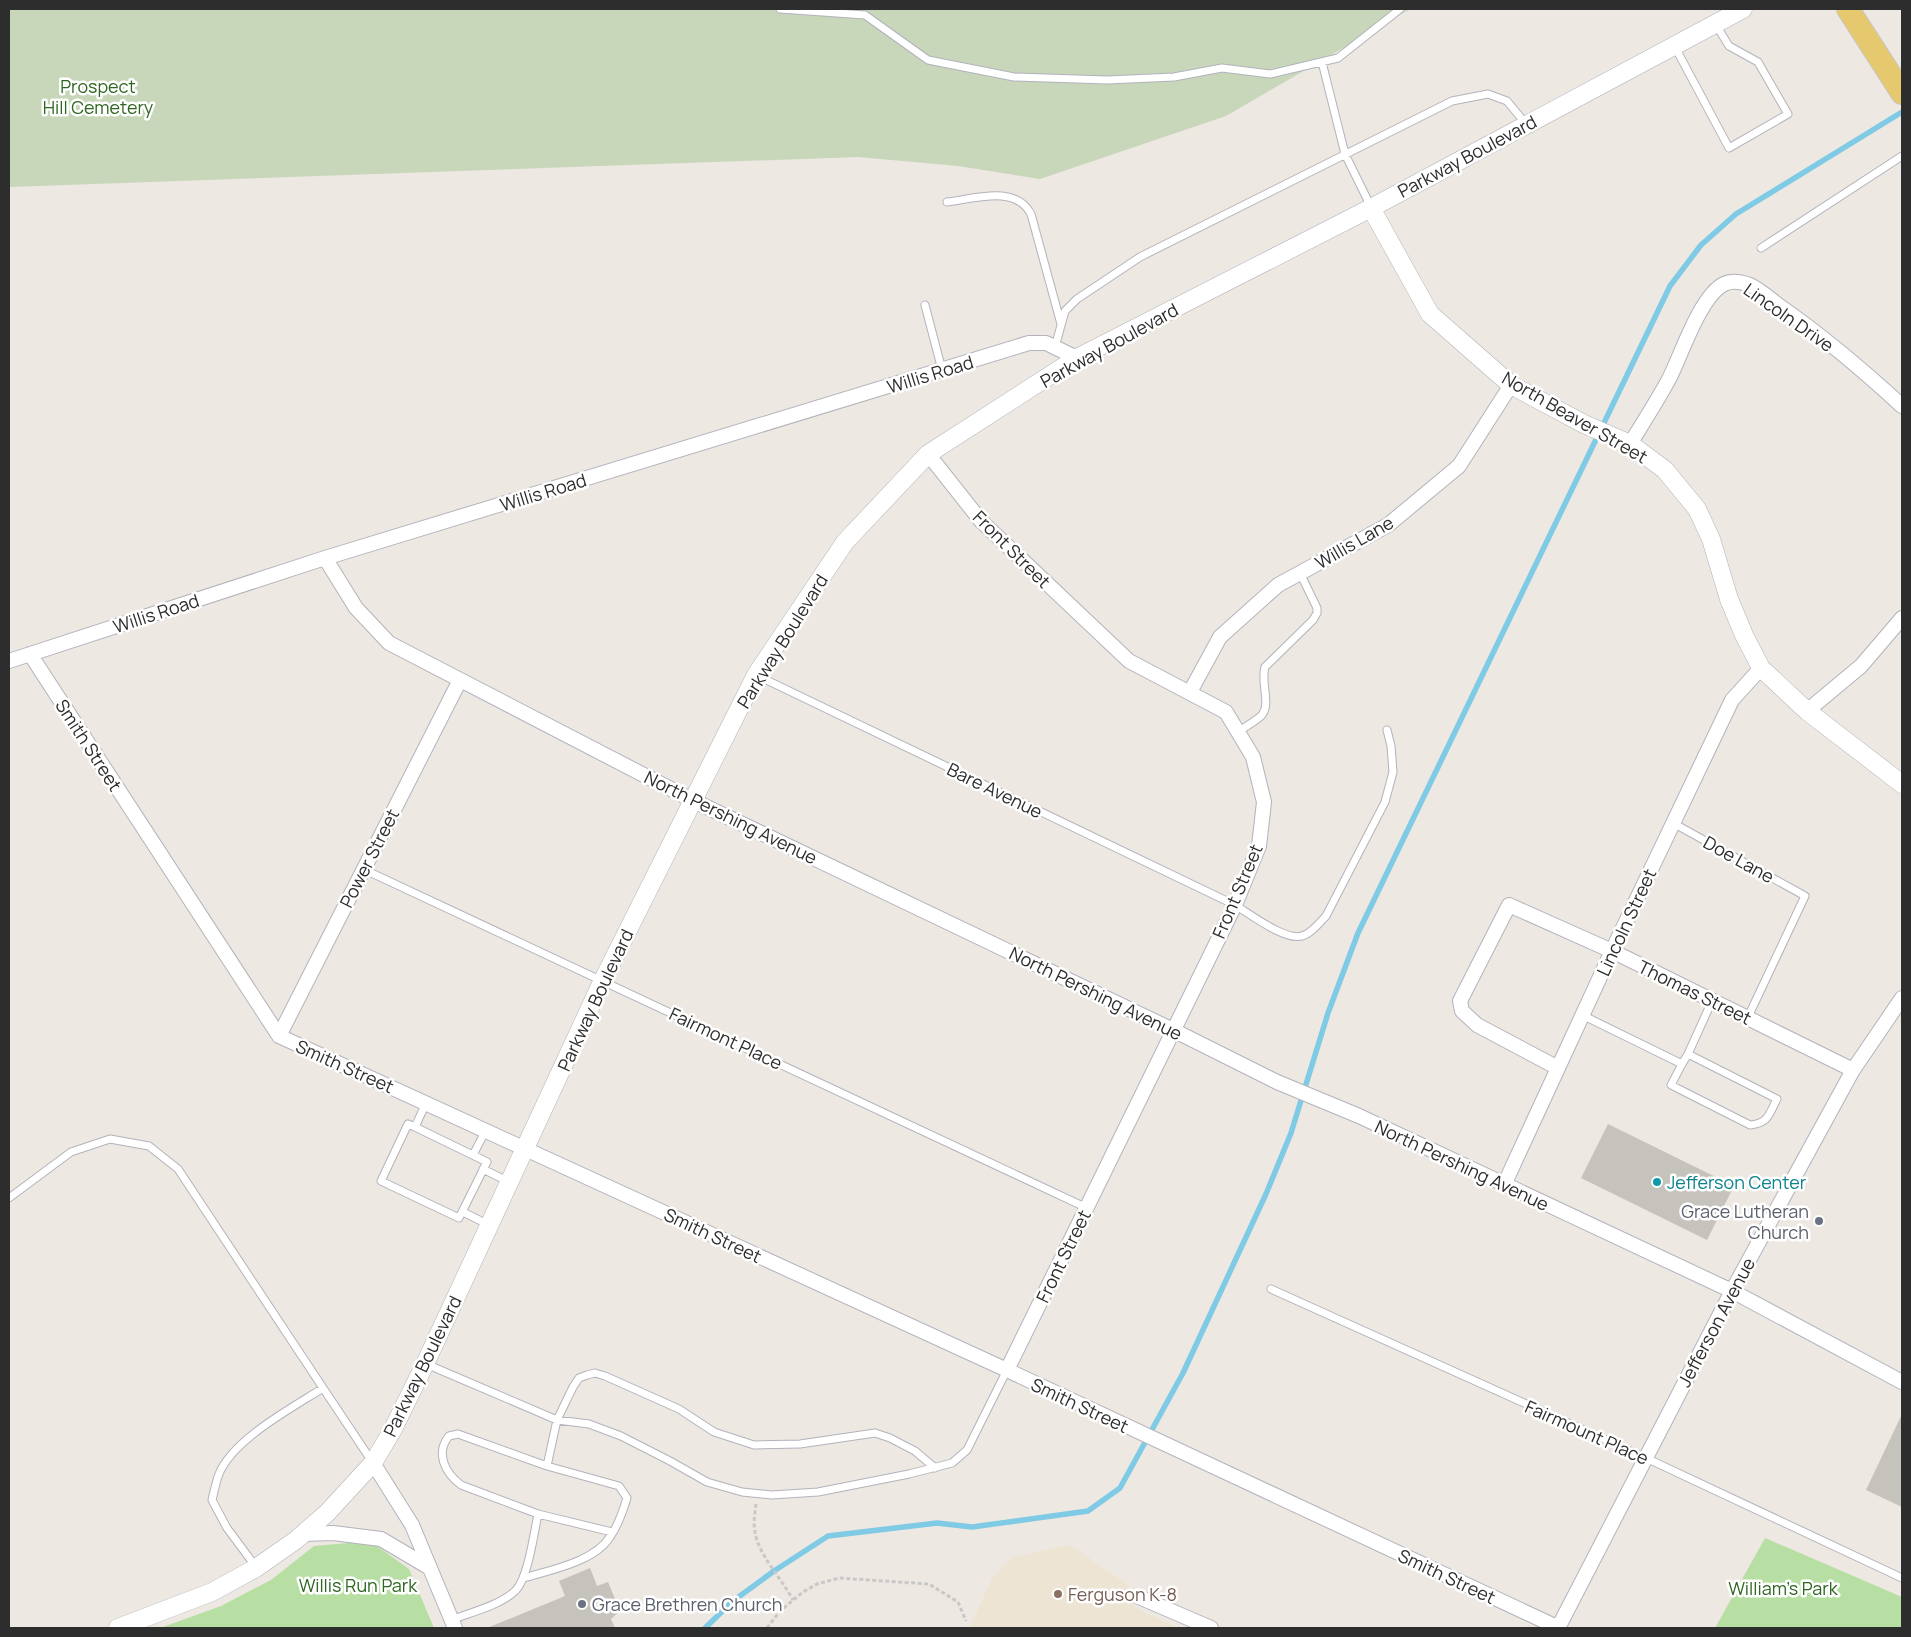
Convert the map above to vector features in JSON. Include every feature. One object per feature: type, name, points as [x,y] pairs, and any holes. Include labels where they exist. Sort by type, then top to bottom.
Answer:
[{"type":"main road","points":[[1848,9],[1901,91]]},
{"type":"street","name":"Parkway Boulevard","points":[[118,1628],[212,1592],[256,1568],[303,1534],[327,1512],[373,1463],[392,1431],[426,1364],[603,980],[756,675],[845,542],[928,454],[1077,358],[1371,208],[1743,9]]},
{"type":"street","name":"North Beaver Street","points":[[1371,208],[1430,314],[1511,385],[1584,424],[1630,444],[1665,470],[1697,509],[1711,539],[1729,598],[1744,635],[1762,668],[1807,711],[1902,784]]},
{"type":"street","name":"Lincoln Drive","points":[[1630,444],[1670,377],[1687,335],[1705,305],[1716,290],[1724,284],[1732,282],[1751,286],[1798,318],[1864,371],[1902,406]]},
{"type":"street","name":"Willis Road","points":[[9,661],[326,558],[1029,343],[1046,342],[1077,358]]},
{"type":"street","name":"Willis Lane","points":[[1190,692],[1220,637],[1278,585],[1388,525],[1459,466],[1511,385]]},
{"type":"street","name":"Front Street","points":[[928,454],[982,521],[1129,661],[1226,712],[1253,757],[1264,802],[1259,846],[1234,906],[1007,1370]]},
{"type":"street","name":"North Pershing Avenue","points":[[326,558],[356,608],[388,643],[692,800],[1173,1030],[1277,1082],[1359,1116],[1732,1291],[1902,1382]]},
{"type":"street","points":[[1807,711],[1860,666],[1902,618]]},
{"type":"street","name":"Smith Street","points":[[30,654],[279,1036],[1007,1370],[1558,1628]]},
{"type":"street","name":"Lincoln Street","points":[[1504,1185],[1582,1015],[1732,700],[1762,668]]},
{"type":"street","name":"Power Street","points":[[279,1036],[460,680]]},
{"type":"street","name":"Thomas Street","points":[[1558,1068],[1477,1025],[1462,1011],[1460,1001],[1509,904],[1748,1017],[1853,1070]]},
{"type":"street","name":"Jefferson Avenue","points":[[1558,1628],[1732,1291],[1853,1070],[1902,998]]},
{"type":"street","points":[[373,1463],[412,1525],[453,1624]]},
{"type":"street","points":[[303,1534],[334,1533],[381,1539],[430,1568]]},
{"type":"street","points":[[1139,1597],[1211,1628]]},
{"type":"lane","points":[[780,9],[865,15],[928,60],[1014,77],[1107,80],[1174,77],[1222,68],[1270,74],[1322,62],[1338,58],[1400,9]]},
{"type":"lane","points":[[1673,45],[1730,148],[1788,114],[1758,62],[1729,46],[1715,23]]},
{"type":"lane","points":[[1322,62],[1345,154],[1371,208]]},
{"type":"lane","points":[[1055,347],[1065,311],[1077,299],[1140,257],[1452,101],[1488,94],[1508,101],[1526,124]]},
{"type":"lane","points":[[1761,248],[1901,158]]},
{"type":"lane","points":[[947,202],[999,195],[1015,198],[1024,203],[1031,214],[1061,325]]},
{"type":"lane","points":[[925,305],[942,370]]},
{"type":"lane","points":[[1238,732],[1262,715],[1266,708],[1263,673],[1265,667],[1313,620],[1317,612],[1317,608],[1300,574]]},
{"type":"lane","name":"Bare Avenue","points":[[756,675],[1234,906],[1286,936],[1302,936],[1314,928],[1326,916],[1385,802],[1392,772],[1388,730]]},
{"type":"lane","name":"Doe Lane","points":[[1673,822],[1805,896],[1748,1017]]},
{"type":"lane","name":"Fairmont Place","points":[[364,869],[1087,1208]]},
{"type":"lane","points":[[1688,1054],[1777,1099],[1768,1118],[1761,1124],[1750,1125],[1671,1085],[1688,1054],[1712,1001]]},
{"type":"lane","points":[[1582,1015],[1682,1064]]},
{"type":"lane","points":[[415,1128],[426,1103]]},
{"type":"lane","points":[[408,1124],[473,1155],[487,1162],[460,1218],[381,1181],[408,1124]]},
{"type":"lane","points":[[473,1155],[486,1130]]},
{"type":"lane","points":[[9,1198],[71,1152],[110,1139],[148,1146],[178,1169],[373,1463]]},
{"type":"lane","points":[[483,1169],[509,1182]]},
{"type":"lane","points":[[463,1212],[490,1225]]},
{"type":"lane","name":"Fairmount Place","points":[[1271,1289],[1646,1458],[1902,1578]]},
{"type":"lane","points":[[426,1364],[557,1420],[589,1424],[621,1436],[707,1482],[742,1492],[772,1496],[818,1492],[952,1463],[967,1450],[1007,1370]]},
{"type":"lane","points":[[547,1466],[557,1420],[573,1387],[579,1378],[595,1373],[679,1409],[714,1432],[754,1445],[800,1444],[875,1433],[890,1438],[915,1452],[935,1468]]},
{"type":"lane","points":[[256,1568],[227,1528],[212,1500],[219,1473],[232,1453],[255,1433],[323,1388]]},
{"type":"lane","points":[[524,1578],[588,1556],[597,1550],[610,1538],[622,1514],[627,1498],[620,1486],[547,1466],[458,1434],[449,1436],[443,1444],[442,1459],[453,1479],[461,1485],[538,1514],[612,1532]]},
{"type":"lane","points":[[453,1624],[515,1591],[524,1578],[538,1514]]},
{"type":"path","points":[[757,1494],[754,1515],[755,1532],[767,1559],[786,1586],[793,1600]]},
{"type":"path","points":[[767,1628],[780,1611],[793,1600],[817,1584],[839,1578],[929,1584],[958,1602],[966,1622]]},
{"type":"shaded area","name":"Ferguson K-8","points":[[1070,1545],[1127,1584],[1135,1607],[1177,1628],[969,1628],[994,1575],[1012,1557]]},
{"type":"green space","name":"Prospect Hill Cemetery","points":[[9,9],[1410,9],[1226,116],[1040,179],[958,166],[858,157],[9,187]]},
{"type":"green space","name":"William's Park","points":[[1765,1538],[1902,1597],[1902,1628],[1715,1628]]},
{"type":"green space","name":"Willis Run Park","points":[[370,1541],[409,1569],[434,1628],[160,1628],[221,1606],[271,1580],[314,1546]]},
{"type":"building","name":"Jefferson Center","points":[[1608,1124],[1734,1186],[1707,1240],[1581,1178]]},
{"type":"building","points":[[1902,1414],[1902,1507],[1866,1490]]},
{"type":"building","name":"Grace Brethren Church","points":[[590,1568],[597,1586],[608,1582],[620,1611],[611,1619],[615,1628],[487,1628],[565,1596],[559,1581]]},
{"type":"waterway","points":[[705,1628],[733,1601],[774,1571],[828,1536],[937,1523],[972,1527],[1088,1511],[1120,1488],[1183,1373],[1266,1194],[1291,1133],[1328,1013],[1358,933],[1670,286],[1701,245],[1736,214],[1902,112]]},
{"type":"place","name":"Jefferson Center","points":[[1657,1182]]},
{"type":"place","name":"Grace Lutheran Church","points":[[1819,1221]]},
{"type":"place","name":"Ferguson K-8","points":[[1058,1594]]},
{"type":"place","name":"Grace Brethren Church","points":[[582,1604]]}]
